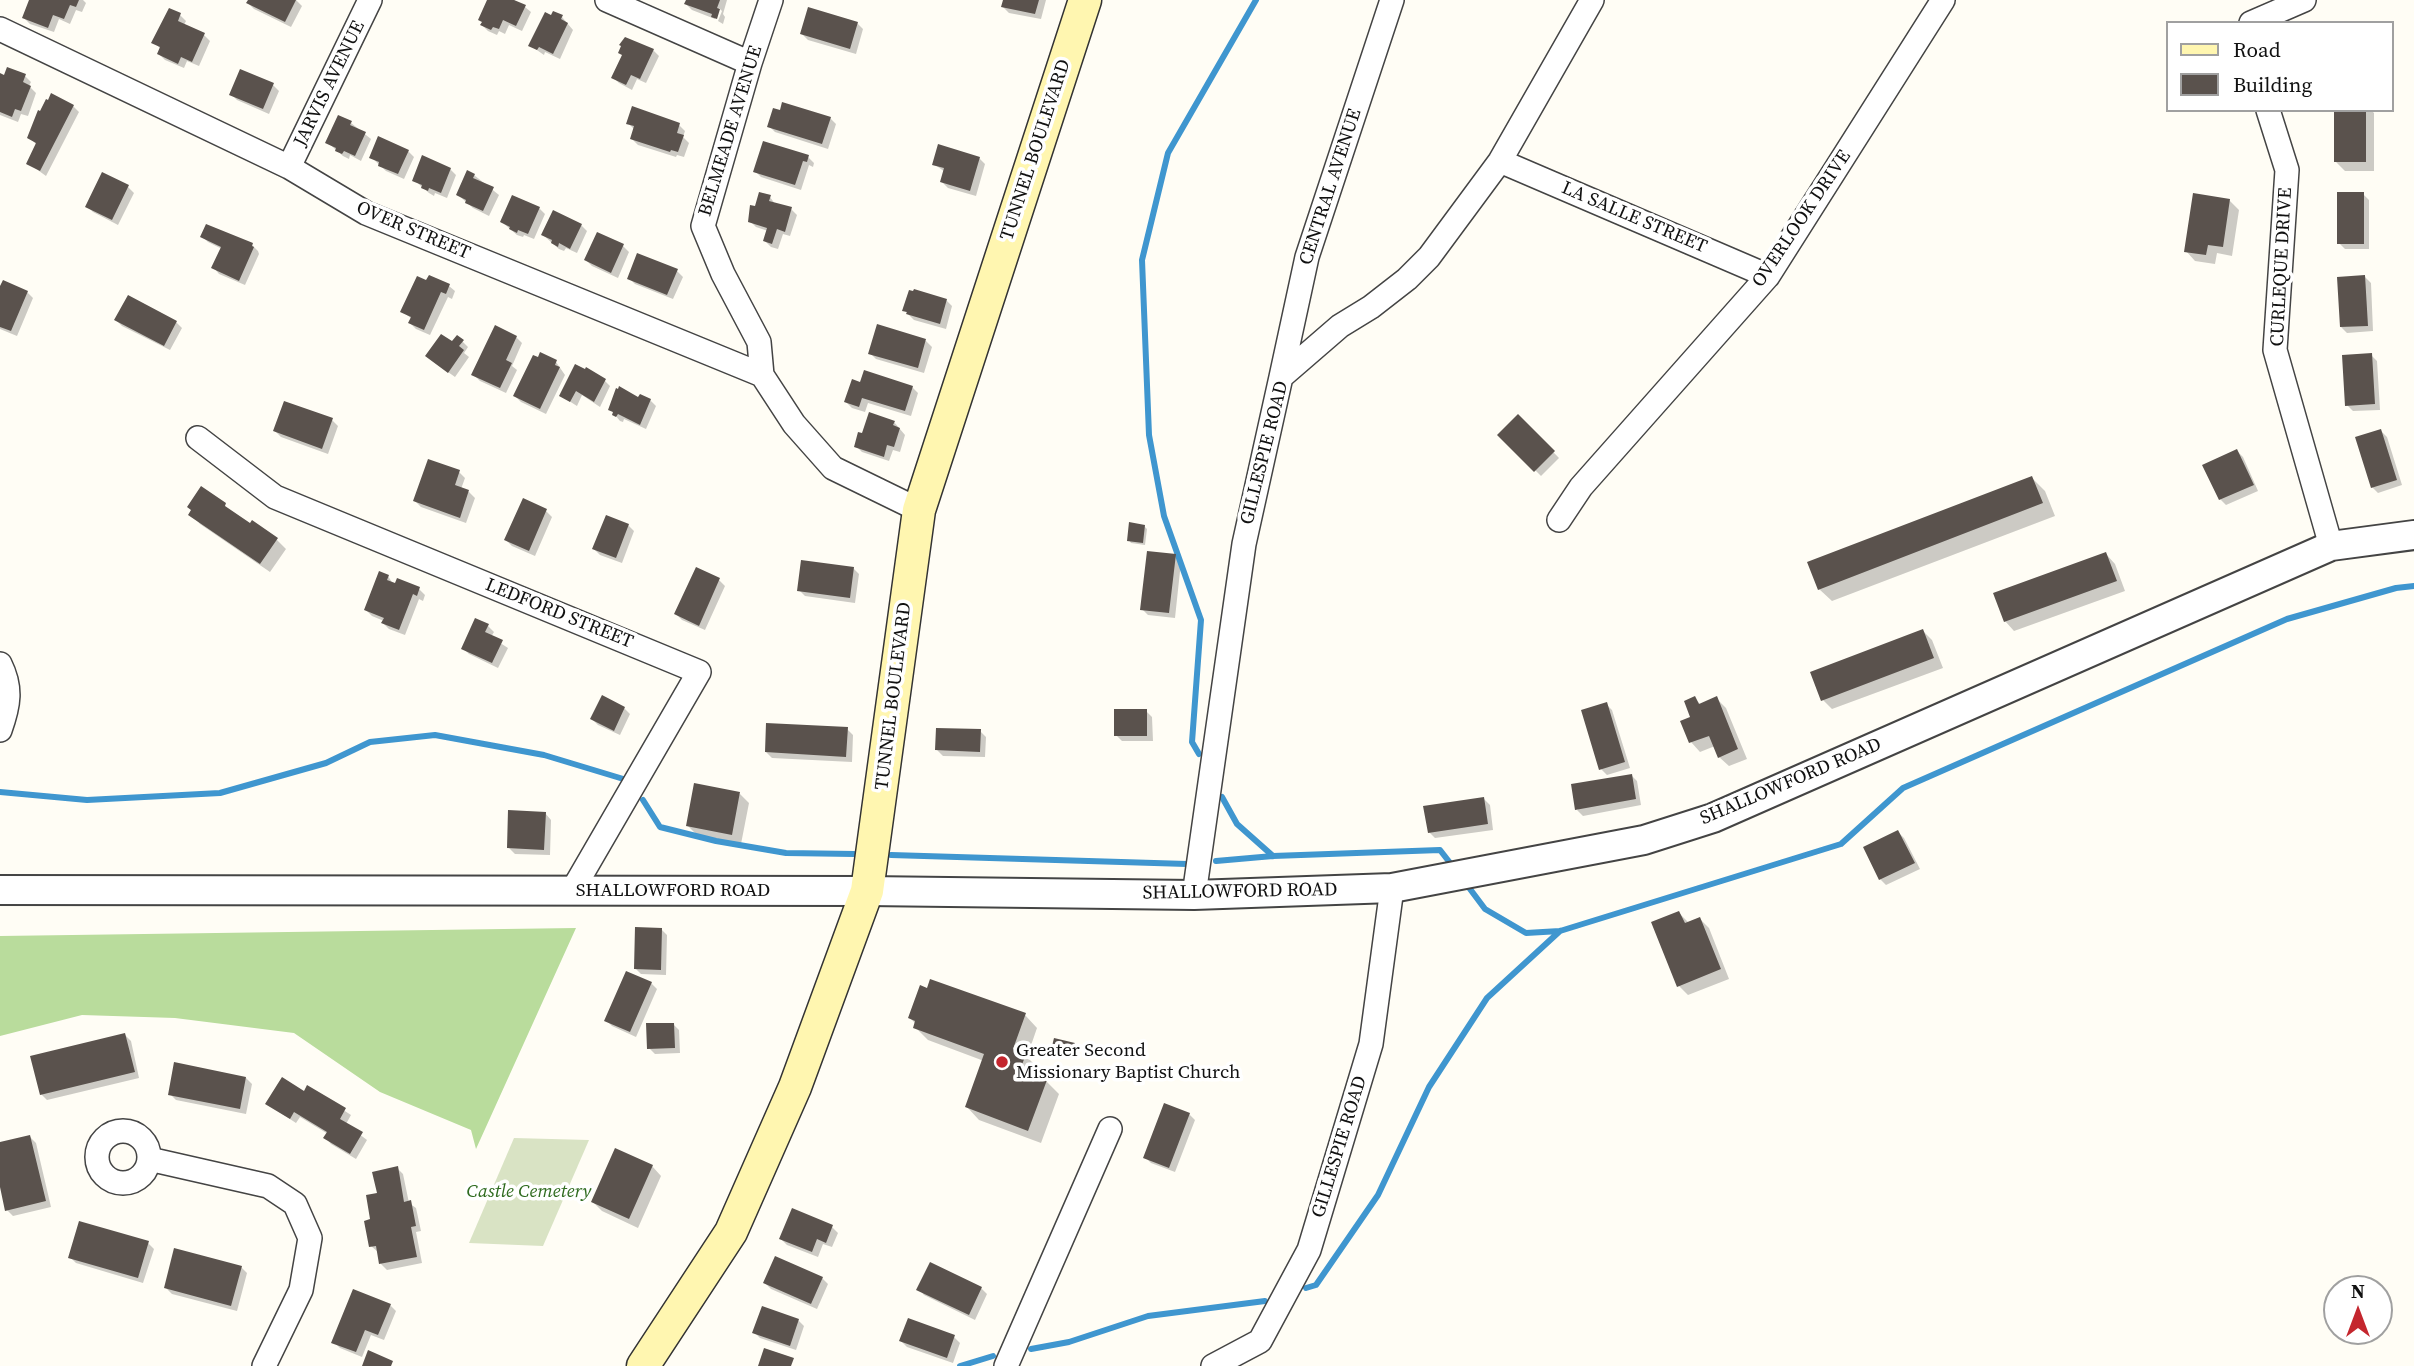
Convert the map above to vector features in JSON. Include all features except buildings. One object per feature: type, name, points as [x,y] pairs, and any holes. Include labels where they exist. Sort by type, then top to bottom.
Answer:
[{"type":"main road","name":"TUNNEL BOULEVARD","points":[[643,1366],[731,1232],[795,1087],[867,891],[919,510],[1085,0]]},
{"type":"street","name":"JARVIS AVENUE","points":[[289,167],[370,0]]},
{"type":"street","points":[[607,0],[750,63]]},
{"type":"street","name":"BELMEADE AVENUE","points":[[771,0],[703,226],[723,274],[759,342],[762,375],[793,424],[833,468],[919,510]]},
{"type":"street","name":"CENTRAL AVENUE","points":[[1280,377],[1307,257],[1392,0]]},
{"type":"street","name":"GILLESPIE ROAD","points":[[1194,895],[1244,544],[1280,377],[1340,326],[1371,307],[1422,264],[1500,161],[1592,0]]},
{"type":"street","name":"OVERLOOK DRIVE","points":[[1559,520],[1581,487],[1768,276],[1943,0]]},
{"type":"street","points":[[2256,21],[2304,0]]},
{"type":"street","name":"OVER STREET","points":[[0,29],[289,167],[366,214],[762,375]]},
{"type":"street","name":"CURLEQUE DRIVE","points":[[2269,112],[2287,170],[2275,350],[2331,546]]},
{"type":"street","name":"LA SALLE STREET","points":[[1500,161],[1768,276]]},
{"type":"street","name":"LEDFORD STREET","points":[[198,438],[275,497],[699,671],[572,891]]},
{"type":"street","name":"SHALLOWFORD ROAD","points":[[0,890],[867,891],[1194,895],[1392,888],[1644,840],[1713,818],[2331,546],[2414,535]]},
{"type":"street","points":[[0,664],[8,680],[7,710],[0,730]]},
{"type":"street","name":"GILLESPIE ROAD","points":[[1213,1366],[1260,1341],[1310,1250],[1371,1044],[1392,888]]},
{"type":"street","points":[[1006,1366],[1110,1129]]},
{"type":"street","points":[[149,1159],[268,1186],[295,1204],[310,1238],[301,1290],[264,1366]]},
{"type":"green space","points":[[576,928],[476,1149],[471,1130],[380,1092],[294,1033],[175,1018],[82,1015],[0,1036],[0,936]]},
{"type":"green space","name":"Castle Cemetery","points":[[514,1138],[589,1140],[543,1246],[469,1243]]},
{"type":"waterway","points":[[1199,754],[1192,742],[1201,620],[1164,516],[1149,435],[1142,260],[1168,153],[1256,0]]},
{"type":"waterway","points":[[1467,885],[1485,909],[1526,933],[1560,931],[1841,844],[1903,788],[2287,619],[2396,588],[2414,586]]},
{"type":"waterway","points":[[0,792],[87,800],[220,793],[326,763],[370,742],[435,735],[544,755],[630,781]]},
{"type":"waterway","points":[[1222,797],[1237,824],[1273,856]]},
{"type":"waterway","points":[[643,800],[660,827],[716,841],[786,853],[854,854]]},
{"type":"waterway","points":[[1216,861],[1273,856],[1440,850],[1454,868]]},
{"type":"waterway","points":[[891,855],[1187,864]]},
{"type":"waterway","points":[[1306,1288],[1316,1285],[1378,1195],[1429,1087],[1487,998],[1560,931]]},
{"type":"waterway","points":[[1031,1349],[1069,1342],[1148,1316],[1265,1301]]},
{"type":"waterway","points":[[960,1366],[993,1356]]},
{"type":"place","name":"Greater Second Missionary Baptist Church","points":[[1002,1062]]}]
